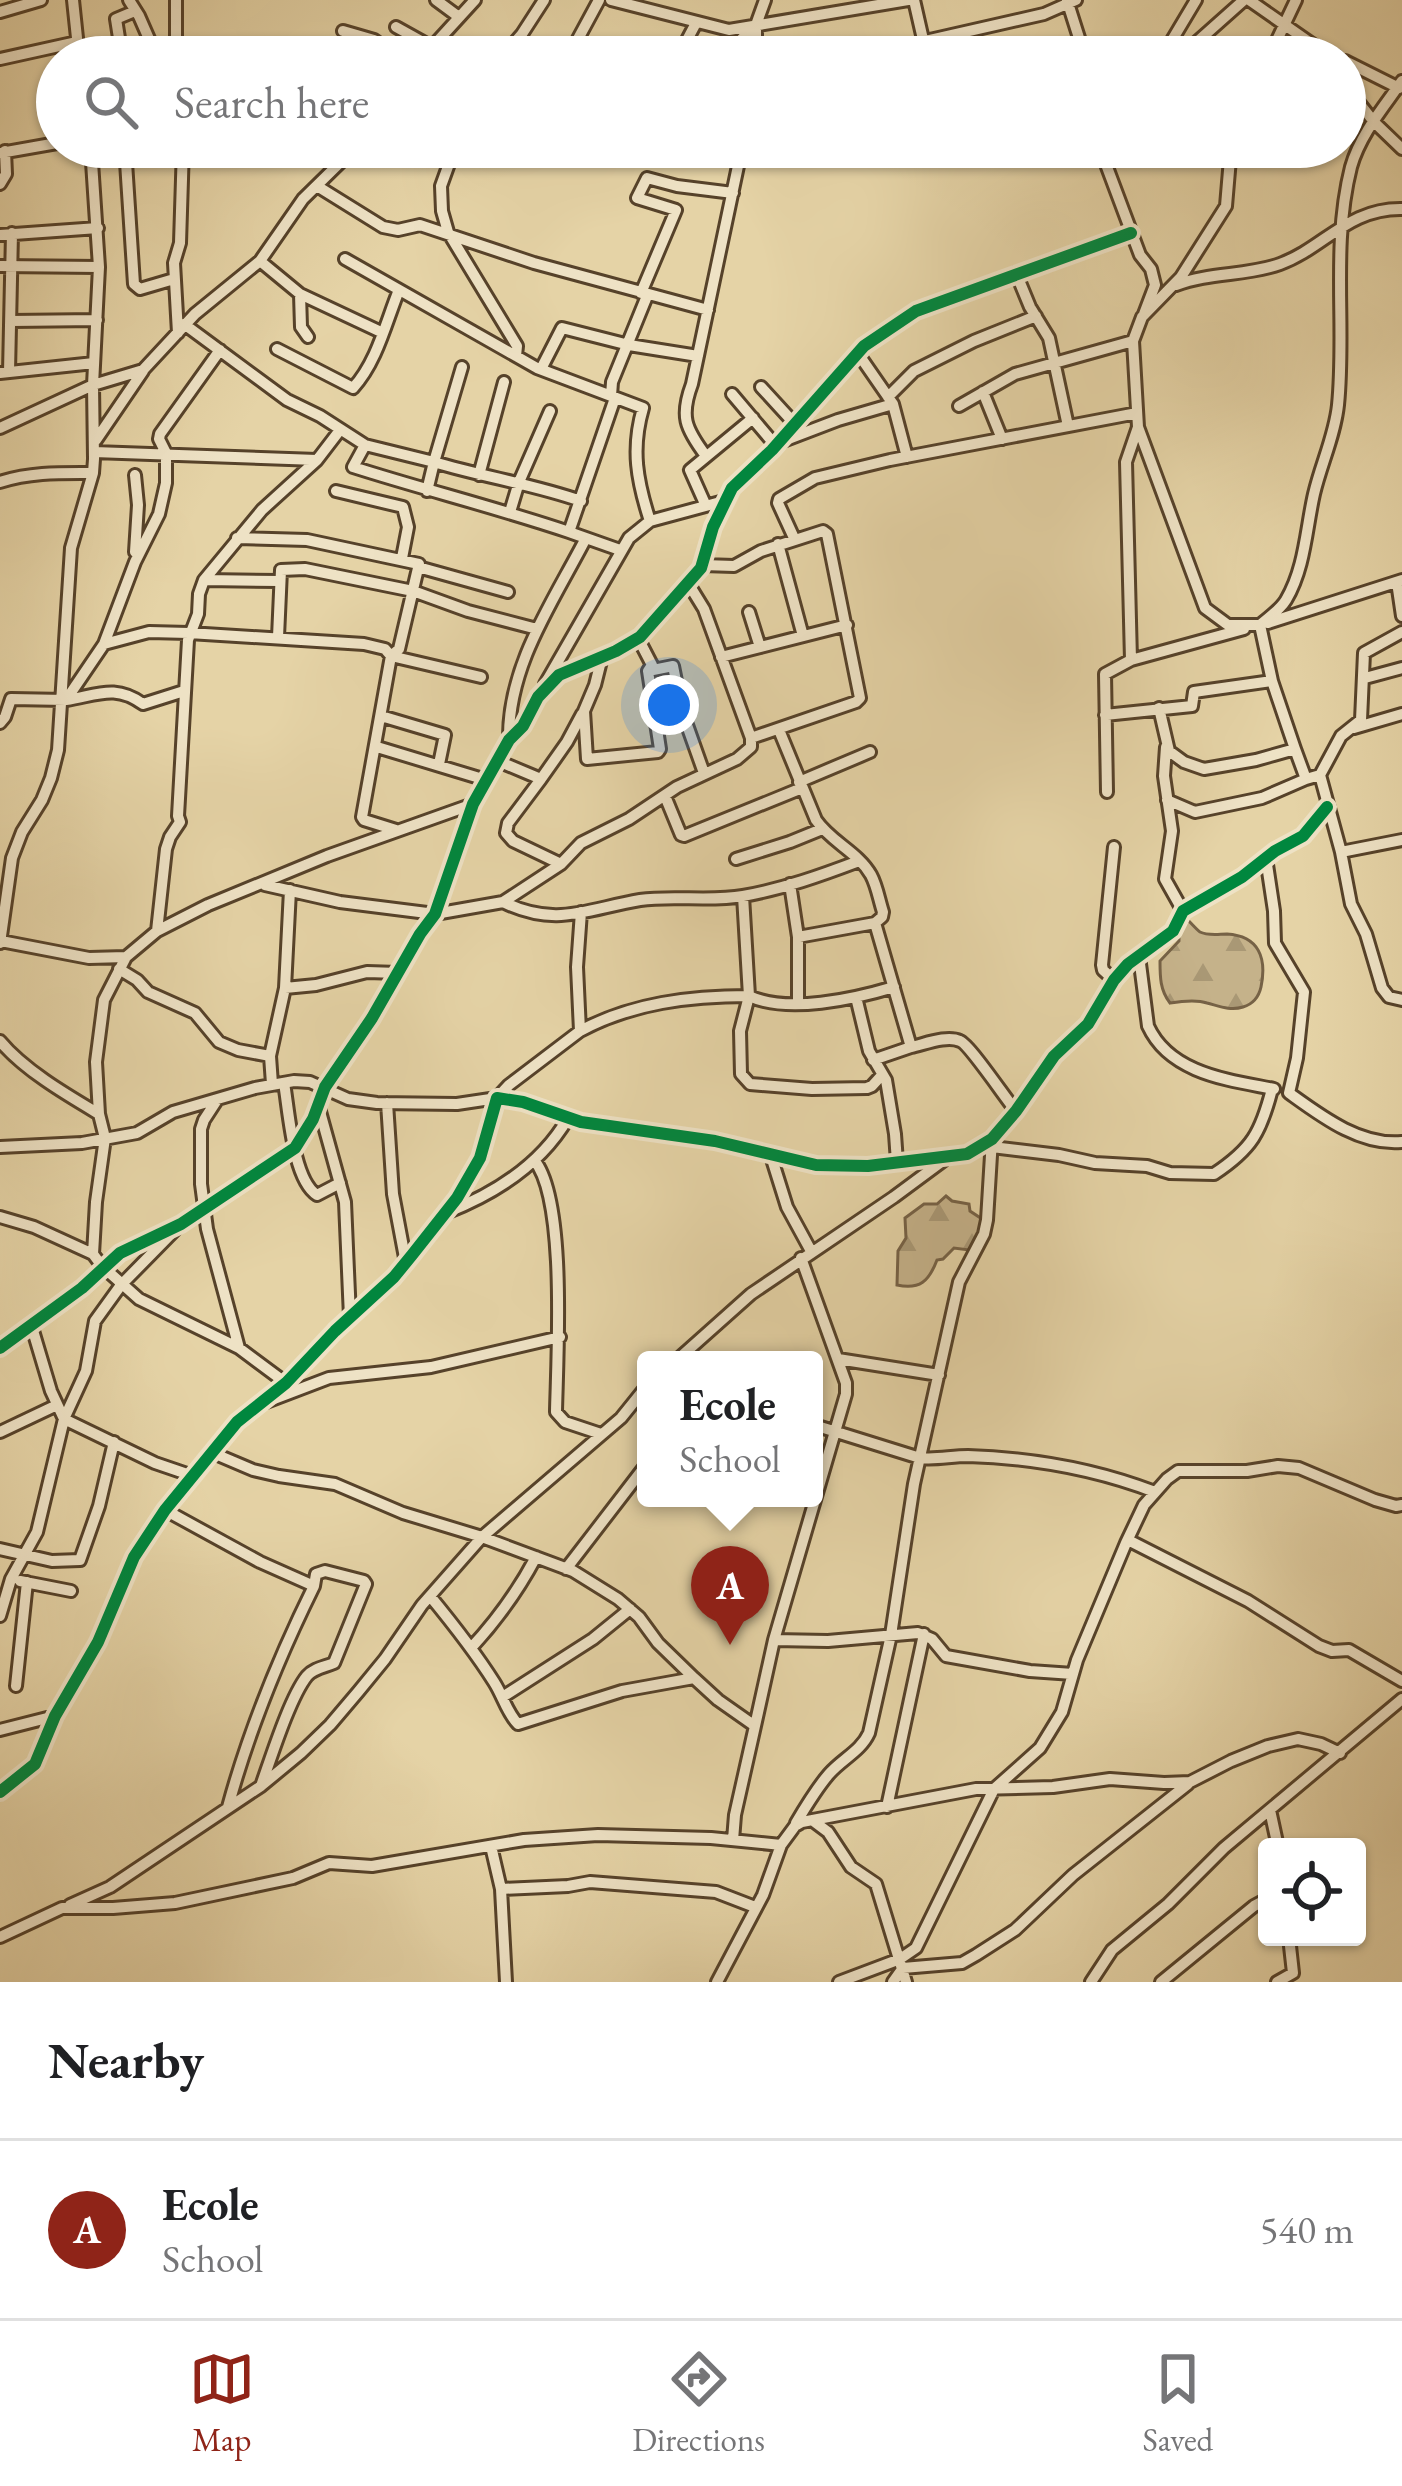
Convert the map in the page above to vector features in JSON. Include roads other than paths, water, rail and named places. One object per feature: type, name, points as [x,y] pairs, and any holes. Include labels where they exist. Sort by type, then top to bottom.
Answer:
[{"type":"street","points":[[0,12],[41,0]]},
{"type":"street","points":[[73,0],[76,36]]},
{"type":"street","points":[[176,0],[176,36]]},
{"type":"street","points":[[436,0],[459,17]]},
{"type":"street","points":[[442,36],[475,0]]},
{"type":"street","points":[[520,36],[544,0]]},
{"type":"street","points":[[580,36],[599,0]]},
{"type":"street","points":[[611,0],[729,30],[911,0],[922,36]]},
{"type":"street","points":[[756,36],[765,0]]},
{"type":"street","points":[[1175,36],[1196,0]]},
{"type":"street","points":[[1205,36],[1247,0],[1299,36]]},
{"type":"street","points":[[1281,36],[1296,0]]},
{"type":"street","points":[[950,36],[1044,14],[1070,1],[1079,36]]},
{"type":"street","points":[[119,36],[116,20],[132,6],[147,36]]},
{"type":"street","points":[[689,36],[696,23]]},
{"type":"street","points":[[745,36],[756,25]]},
{"type":"street","points":[[396,27],[408,36]]},
{"type":"street","points":[[343,31],[360,36]]},
{"type":"street","points":[[0,59],[36,51]]},
{"type":"street","points":[[1366,71],[1400,86],[1366,133]]},
{"type":"street","points":[[1366,112],[1402,149]]},
{"type":"street","points":[[0,184],[6,175],[2,152],[36,146]]},
{"type":"street","points":[[93,168],[99,267],[93,473],[71,548],[58,750],[51,778],[11,858],[1,942],[89,958],[126,957]]},
{"type":"street","points":[[126,168],[134,284],[140,290],[174,278]]},
{"type":"street","points":[[181,328],[174,278],[182,168]]},
{"type":"street","points":[[94,447],[143,370],[181,328],[260,261],[303,199],[334,168]]},
{"type":"street","points":[[447,168],[441,185],[448,232],[509,331],[517,346],[515,356]]},
{"type":"street","points":[[706,457],[684,414],[737,168]]},
{"type":"street","points":[[1107,168],[1155,284],[1133,341],[1137,420],[1205,608],[1228,625],[1260,625],[1284,604],[1298,574],[1338,410],[1338,281],[1352,168]]},
{"type":"street","points":[[1142,317],[1173,286],[1207,240],[1226,206],[1230,168]]},
{"type":"street","points":[[569,532],[613,397],[612,382],[676,211],[637,198],[647,178],[733,194]]},
{"type":"street","points":[[317,186],[383,227],[398,230],[420,225],[448,232],[534,263],[708,310]]},
{"type":"street","points":[[1173,286],[1286,262],[1342,225],[1386,209],[1402,209]]},
{"type":"street","points":[[94,363],[5,373],[11,321],[6,234],[98,228]]},
{"type":"street","points":[[538,697],[559,675],[638,638],[703,565],[732,488],[882,331],[916,310],[1131,233]]},
{"type":"street","points":[[345,260],[541,369],[643,407],[634,459],[650,521]]},
{"type":"street","points":[[260,261],[299,294],[382,332]]},
{"type":"street","points":[[6,266],[99,267]]},
{"type":"street","points":[[1016,273],[1049,338],[1068,426]]},
{"type":"street","points":[[277,349],[353,388],[367,367],[399,290]]},
{"type":"street","points":[[299,294],[302,327],[308,337]]},
{"type":"street","points":[[777,444],[891,401],[914,371],[1036,316]]},
{"type":"street","points":[[11,321],[97,320]]},
{"type":"street","points":[[181,328],[220,350],[287,400],[365,445],[581,501]]},
{"type":"street","points":[[541,369],[562,328],[629,346],[698,356]]},
{"type":"street","points":[[959,406],[1015,374],[1133,341]]},
{"type":"street","points":[[64,701],[104,644],[159,514],[166,483],[166,453],[160,434],[220,350]]},
{"type":"street","points":[[857,352],[891,401],[907,457]]},
{"type":"street","points":[[427,491],[462,367]]},
{"type":"street","points":[[0,428],[93,386],[143,370]]},
{"type":"street","points":[[479,476],[504,382]]},
{"type":"street","points":[[761,387],[794,423]]},
{"type":"street","points":[[983,392],[1002,439]]},
{"type":"street","points":[[732,394],[777,444]]},
{"type":"street","points":[[510,512],[550,411]]},
{"type":"street","points":[[706,506],[690,470],[753,418]]},
{"type":"street","points":[[794,538],[777,506],[779,499],[814,478],[1068,426],[1137,420]]},
{"type":"street","points":[[1131,660],[1126,462],[1137,420]]},
{"type":"street","points":[[157,931],[166,850],[180,822],[189,633],[198,614],[203,580],[262,510],[317,460],[340,430]]},
{"type":"street","points":[[365,445],[353,467],[510,512],[620,550]]},
{"type":"street","points":[[94,447],[317,460]]},
{"type":"street","points":[[0,482],[35,474],[93,473]]},
{"type":"street","points":[[135,475],[135,562]]},
{"type":"street","points":[[336,491],[403,507],[408,527],[402,558]]},
{"type":"street","points":[[0,1348],[137,1243],[182,1224],[295,1148],[326,1087],[435,914],[473,804],[509,740],[523,726],[620,550],[650,521],[724,501]]},
{"type":"street","points":[[703,565],[734,566],[794,538],[826,532],[860,698],[751,738]]},
{"type":"street","points":[[237,538],[307,540],[417,561],[399,649],[392,656],[362,817],[396,830]]},
{"type":"street","points":[[509,740],[508,713],[537,628],[586,538]]},
{"type":"street","points":[[778,544],[802,636]]},
{"type":"street","points":[[418,567],[508,592]]},
{"type":"street","points":[[278,637],[281,570],[305,569],[413,591],[537,628]]},
{"type":"street","points":[[203,580],[279,581]]},
{"type":"street","points":[[1107,792],[1105,674],[1131,660],[1399,581],[1402,616]]},
{"type":"street","points":[[262,884],[340,902],[435,914],[503,902],[561,864],[581,843],[677,787],[737,759],[751,747],[751,738],[698,595],[688,583]]},
{"type":"street","points":[[749,612],[760,647]]},
{"type":"street","points":[[722,657],[847,625]]},
{"type":"street","points":[[1260,625],[1294,749],[1327,807],[1352,904],[1382,988],[1389,997],[1402,1000]]},
{"type":"street","points":[[104,644],[149,632],[364,644],[385,649],[392,656],[481,676]]},
{"type":"street","points":[[1167,800],[1196,812],[1262,798],[1313,777],[1341,736],[1361,719],[1364,653],[1402,632]]},
{"type":"street","points":[[584,711],[586,759],[658,752],[648,671],[652,665],[638,638]]},
{"type":"street","points":[[561,864],[507,837],[508,824],[567,742],[584,711],[602,657]]},
{"type":"street","points":[[648,671],[673,666],[682,711],[704,773]]},
{"type":"street","points":[[1365,678],[1402,668]]},
{"type":"street","points":[[1105,715],[1192,706],[1194,692],[1272,681]]},
{"type":"street","points":[[0,723],[11,699],[64,701],[118,692],[143,704],[184,691]]},
{"type":"street","points":[[1160,708],[1169,751],[1204,770],[1294,749]]},
{"type":"street","points":[[1349,730],[1402,714]]},
{"type":"street","points":[[381,716],[445,735],[439,764]]},
{"type":"street","points":[[779,730],[822,829],[873,878],[883,912],[875,923],[798,937]]},
{"type":"street","points":[[1166,741],[1164,776],[1172,831],[1165,880],[1184,911]]},
{"type":"street","points":[[376,747],[486,780]]},
{"type":"street","points":[[665,796],[684,836],[870,752]]},
{"type":"street","points":[[498,761],[541,779]]},
{"type":"street","points":[[286,1383],[239,1348],[139,1299],[94,1254],[105,1138],[96,1062],[100,1016],[126,957],[157,931],[208,905],[473,804]]},
{"type":"street","points":[[0,1147],[82,1143],[137,1133],[173,1112],[278,1083],[310,1082],[348,1099],[387,1103],[457,1104],[496,1098],[523,1102],[568,1118],[715,1141],[817,1165],[868,1166],[967,1154],[992,1143],[1054,1056],[1088,1024],[1114,980],[1173,931],[1184,911],[1304,836],[1327,807]]},
{"type":"street","points":[[736,859],[822,829]]},
{"type":"street","points":[[1341,852],[1402,840]]},
{"type":"street","points":[[1114,847],[1102,964],[1114,980]]},
{"type":"street","points":[[1266,858],[1275,944],[1304,992],[1298,1058],[1289,1093]]},
{"type":"street","points":[[503,902],[538,915],[639,900],[743,896],[859,861]]},
{"type":"street","points":[[790,884],[798,937],[798,1003]]},
{"type":"street","points":[[290,890],[285,988],[270,1056],[306,1187],[317,1196],[340,1183]]},
{"type":"street","points":[[743,896],[748,995],[740,1031],[741,1074],[750,1084],[812,1089],[867,1088],[881,1075]]},
{"type":"street","points":[[580,1031],[581,912]]},
{"type":"street","points":[[875,923],[911,1047]]},
{"type":"street","points":[[1139,956],[1148,1026],[1170,1054],[1208,1074],[1289,1093],[1375,1141],[1402,1142]]},
{"type":"street","points":[[119,969],[148,992],[195,1013],[219,1042],[270,1056]]},
{"type":"street","points":[[285,988],[367,972],[398,973]]},
{"type":"street","points":[[0,1792],[34,1764],[98,1642],[134,1557],[165,1510],[237,1422],[286,1383],[406,1263],[446,1213],[480,1158],[496,1098],[509,1085],[580,1031],[620,1011],[704,996],[748,995],[798,1003],[856,997],[894,987]]},
{"type":"street","points":[[856,997],[873,1060],[886,1080],[897,1162]]},
{"type":"street","points":[[873,1060],[911,1047],[958,1040],[967,1044],[1016,1112]]},
{"type":"street","points":[[0,1041],[32,1071],[99,1114]]},
{"type":"street","points":[[992,1143],[1095,1163],[1214,1174],[1256,1137],[1272,1089]]},
{"type":"street","points":[[217,1100],[201,1129],[201,1184],[207,1229],[239,1348]]},
{"type":"street","points":[[387,1103],[393,1194],[406,1263]]},
{"type":"street","points":[[318,1105],[346,1210],[350,1317]]},
{"type":"street","points":[[446,1213],[481,1199],[534,1160],[554,1142],[568,1118]]},
{"type":"street","points":[[717,1982],[763,1895],[781,1845],[827,1775],[864,1745],[869,1733],[891,1635],[920,1458],[959,1282],[987,1220],[992,1143]]},
{"type":"street","points":[[771,1156],[846,1382],[823,1474]]},
{"type":"street","points":[[687,1351],[751,1294],[947,1158]]},
{"type":"street","points":[[534,1160],[549,1188],[560,1337],[556,1412],[565,1422],[601,1434]]},
{"type":"street","points":[[0,1217],[94,1254]]},
{"type":"street","points":[[0,1616],[11,1579],[37,1532],[64,1419],[86,1371],[95,1321],[121,1285],[182,1224]]},
{"type":"street","points":[[31,1324],[64,1419],[194,1476]]},
{"type":"street","points":[[254,1407],[329,1378],[431,1367],[560,1337]]},
{"type":"street","points":[[838,1358],[939,1375]]},
{"type":"street","points":[[0,1937],[110,1888],[261,1786],[330,1725],[482,1537],[621,1418],[637,1398]]},
{"type":"street","points":[[0,1432],[57,1405]]},
{"type":"street","points":[[823,1428],[920,1458],[963,1456],[1053,1464],[1155,1492]]},
{"type":"street","points":[[0,1549],[52,1562],[80,1560],[114,1442]]},
{"type":"street","points":[[213,1453],[279,1476],[335,1484],[404,1514],[566,1569],[618,1599],[694,1678],[755,1726]]},
{"type":"street","points":[[893,1982],[916,1948],[994,1789],[1040,1748],[1061,1712],[1127,1540],[1155,1492],[1178,1471],[1278,1466],[1299,1468],[1375,1500],[1402,1505]]},
{"type":"street","points":[[566,1569],[637,1477]]},
{"type":"street","points":[[733,1840],[774,1640],[813,1507]]},
{"type":"street","points":[[165,1510],[314,1586]]},
{"type":"street","points":[[1127,1540],[1248,1601],[1319,1646],[1349,1650],[1402,1681]]},
{"type":"street","points":[[471,1648],[493,1625],[536,1557]]},
{"type":"street","points":[[228,1808],[273,1672],[316,1574],[325,1570],[364,1581],[334,1663],[313,1670],[304,1682],[261,1786]]},
{"type":"street","points":[[11,1579],[71,1591]]},
{"type":"street","points":[[16,1686],[27,1582]]},
{"type":"street","points":[[430,1596],[471,1648],[514,1722],[524,1724],[622,1691],[694,1678]]},
{"type":"street","points":[[503,1696],[593,1639],[630,1609]]},
{"type":"street","points":[[774,1640],[924,1634],[946,1656],[1073,1674]]},
{"type":"street","points":[[887,1807],[924,1634]]},
{"type":"street","points":[[1091,1982],[1112,1950],[1168,1904],[1224,1848],[1402,1699]]},
{"type":"street","points":[[0,1730],[56,1716]]},
{"type":"street","points":[[839,1982],[902,1964],[962,1963],[1015,1930],[1073,1875],[1190,1782],[1231,1761],[1298,1739],[1340,1753]]},
{"type":"street","points":[[795,1826],[976,1789],[1053,1787],[1110,1779],[1190,1782]]},
{"type":"street","points":[[1270,1810],[1275,1838]]},
{"type":"street","points":[[812,1820],[828,1832],[851,1867],[876,1884],[906,1982]]},
{"type":"street","points":[[62,1908],[175,1903],[293,1878],[329,1863],[372,1866],[557,1836],[781,1845]]},
{"type":"street","points":[[491,1846],[501,1889],[506,1982]]},
{"type":"street","points":[[501,1889],[590,1882],[716,1892],[755,1907]]},
{"type":"street","points":[[1161,1982],[1258,1904]]},
{"type":"street","points":[[1277,1982],[1293,1977],[1290,1946]]},
{"type":"place","name":"Ecole","points":[[730,1645]]}]
